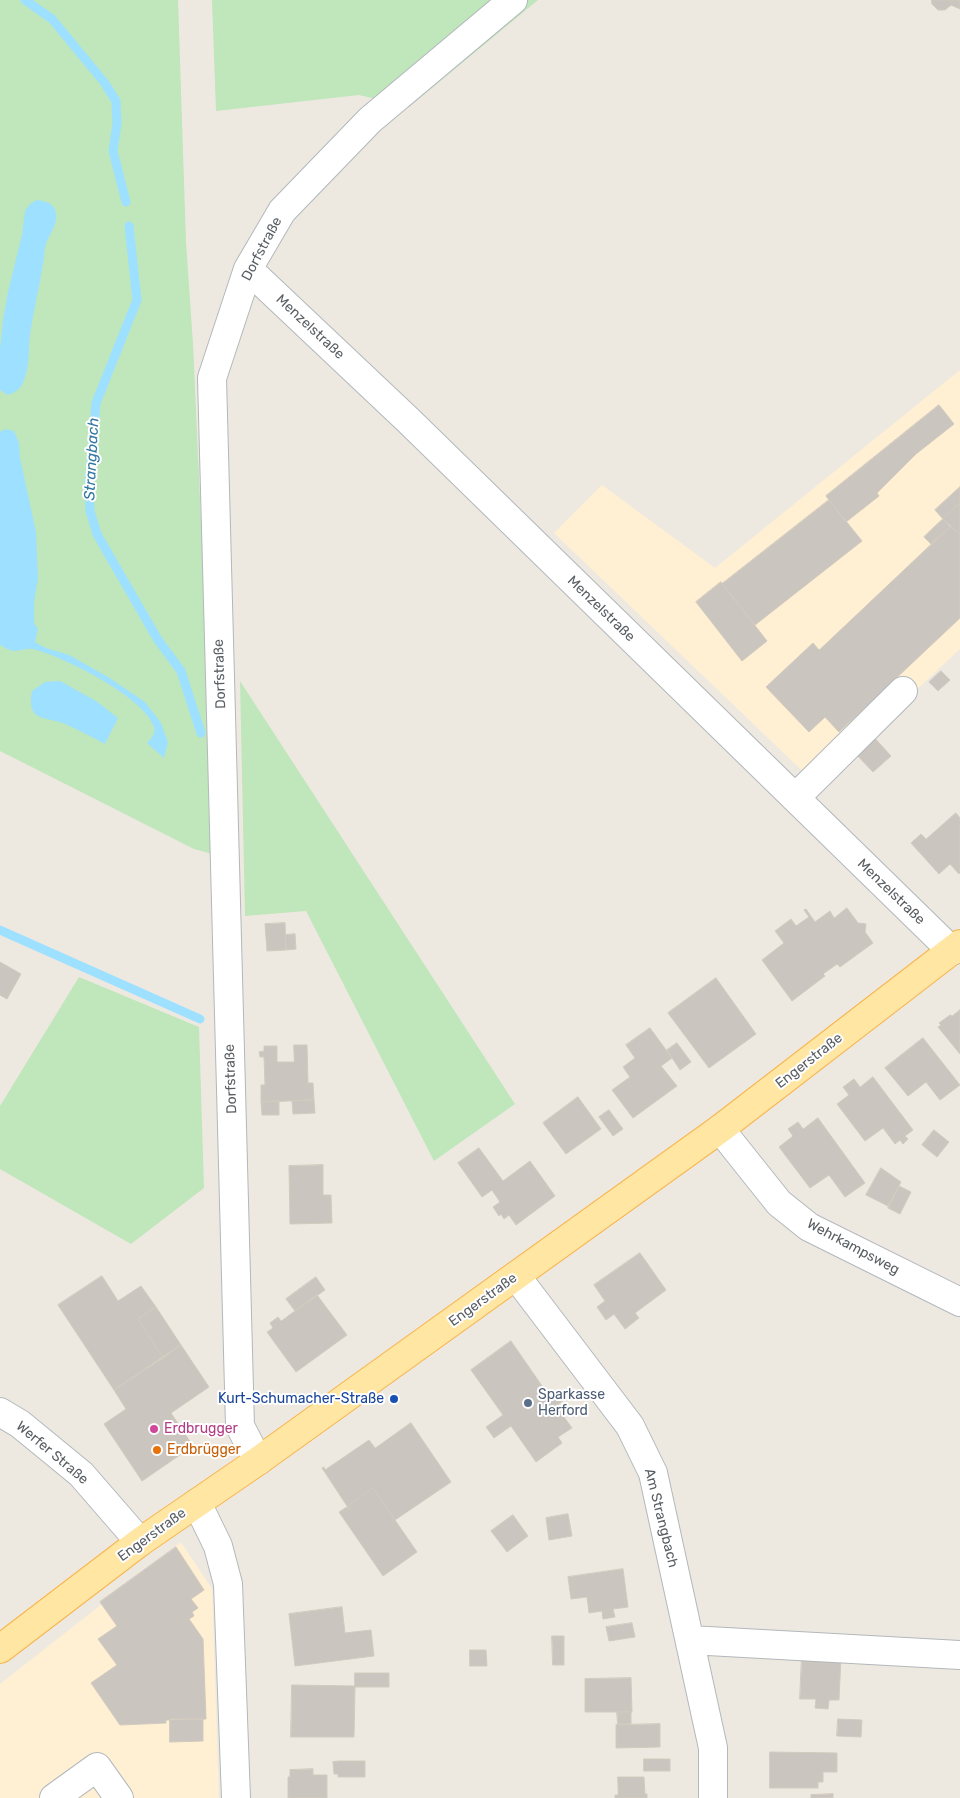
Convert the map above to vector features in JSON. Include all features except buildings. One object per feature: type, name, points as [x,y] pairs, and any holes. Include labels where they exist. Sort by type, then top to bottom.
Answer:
[{"type":"main road","name":"Engerstraße","points":[[0,1649],[140,1542],[258,1461],[720,1129],[956,948]]},
{"type":"street","name":"Dorfstraße","points":[[258,1461],[240,1426],[212,378],[248,269],[282,211],[370,120],[513,0]]},
{"type":"street","name":"Menzelstraße","points":[[248,269],[415,426],[795,798],[956,948]]},
{"type":"street","points":[[795,798],[903,691]]},
{"type":"street","name":"Wehrkampsweg","points":[[720,1129],[778,1203],[809,1227],[960,1302]]},
{"type":"street","name":"Am Strangbach","points":[[516,1276],[630,1426],[653,1474],[714,1748],[713,1798]]},
{"type":"street","name":"Werfer Straße","points":[[0,1412],[20,1424],[81,1474],[140,1542]]},
{"type":"street","points":[[197,1503],[218,1546],[228,1584],[236,1798]]},
{"type":"street","points":[[690,1640],[960,1655]]},
{"type":"street","points":[[54,1798],[97,1767],[119,1798]]},
{"type":"shaded area","points":[[960,370],[960,649],[816,784],[554,533],[602,485],[715,568]]},
{"type":"shaded area","points":[[181,1542],[212,1589],[219,1798],[0,1798],[0,1684]]},
{"type":"green space","points":[[0,0],[178,0],[186,242],[193,344],[216,855],[194,849],[0,751]]},
{"type":"green space","points":[[212,0],[538,0],[409,107],[359,95],[216,111]]},
{"type":"green space","points":[[240,681],[515,1104],[434,1161],[306,911],[245,916]]},
{"type":"green space","points":[[79,977],[199,1027],[204,1188],[131,1244],[0,1169],[0,1106]]},
{"type":"water","points":[[37,200],[51,204],[56,213],[56,218],[45,248],[30,335],[26,375],[20,388],[8,395],[0,390],[0,349],[3,320],[22,235],[25,211],[30,204]]},
{"type":"water","points":[[5,429],[14,431],[19,443],[20,458],[36,532],[38,578],[34,603],[34,623],[38,629],[35,642],[46,648],[69,655],[108,677],[145,702],[161,723],[168,742],[164,758],[147,743],[153,736],[154,727],[147,715],[119,691],[82,669],[46,653],[33,649],[12,651],[0,645],[0,432]]},
{"type":"water","points":[[60,681],[96,701],[118,718],[105,744],[65,724],[39,716],[32,709],[32,691],[45,682]]},
{"type":"waterway","points":[[25,0],[52,19],[104,82],[116,101],[117,124],[113,151],[126,202]]},
{"type":"waterway","name":"Strangbach","points":[[129,226],[137,300],[96,403],[89,484],[90,511],[97,534],[158,640],[181,671],[201,733]]},
{"type":"waterway","points":[[0,930],[200,1019]]},
{"type":"place","name":"Kurt-Schumacher-Straße","points":[[394,1399]]},
{"type":"place","name":"Sparkasse Herford","points":[[528,1403]]},
{"type":"place","name":"Erdbrugger","points":[[154,1429]]},
{"type":"place","name":"Erdbrügger","points":[[157,1450]]}]
